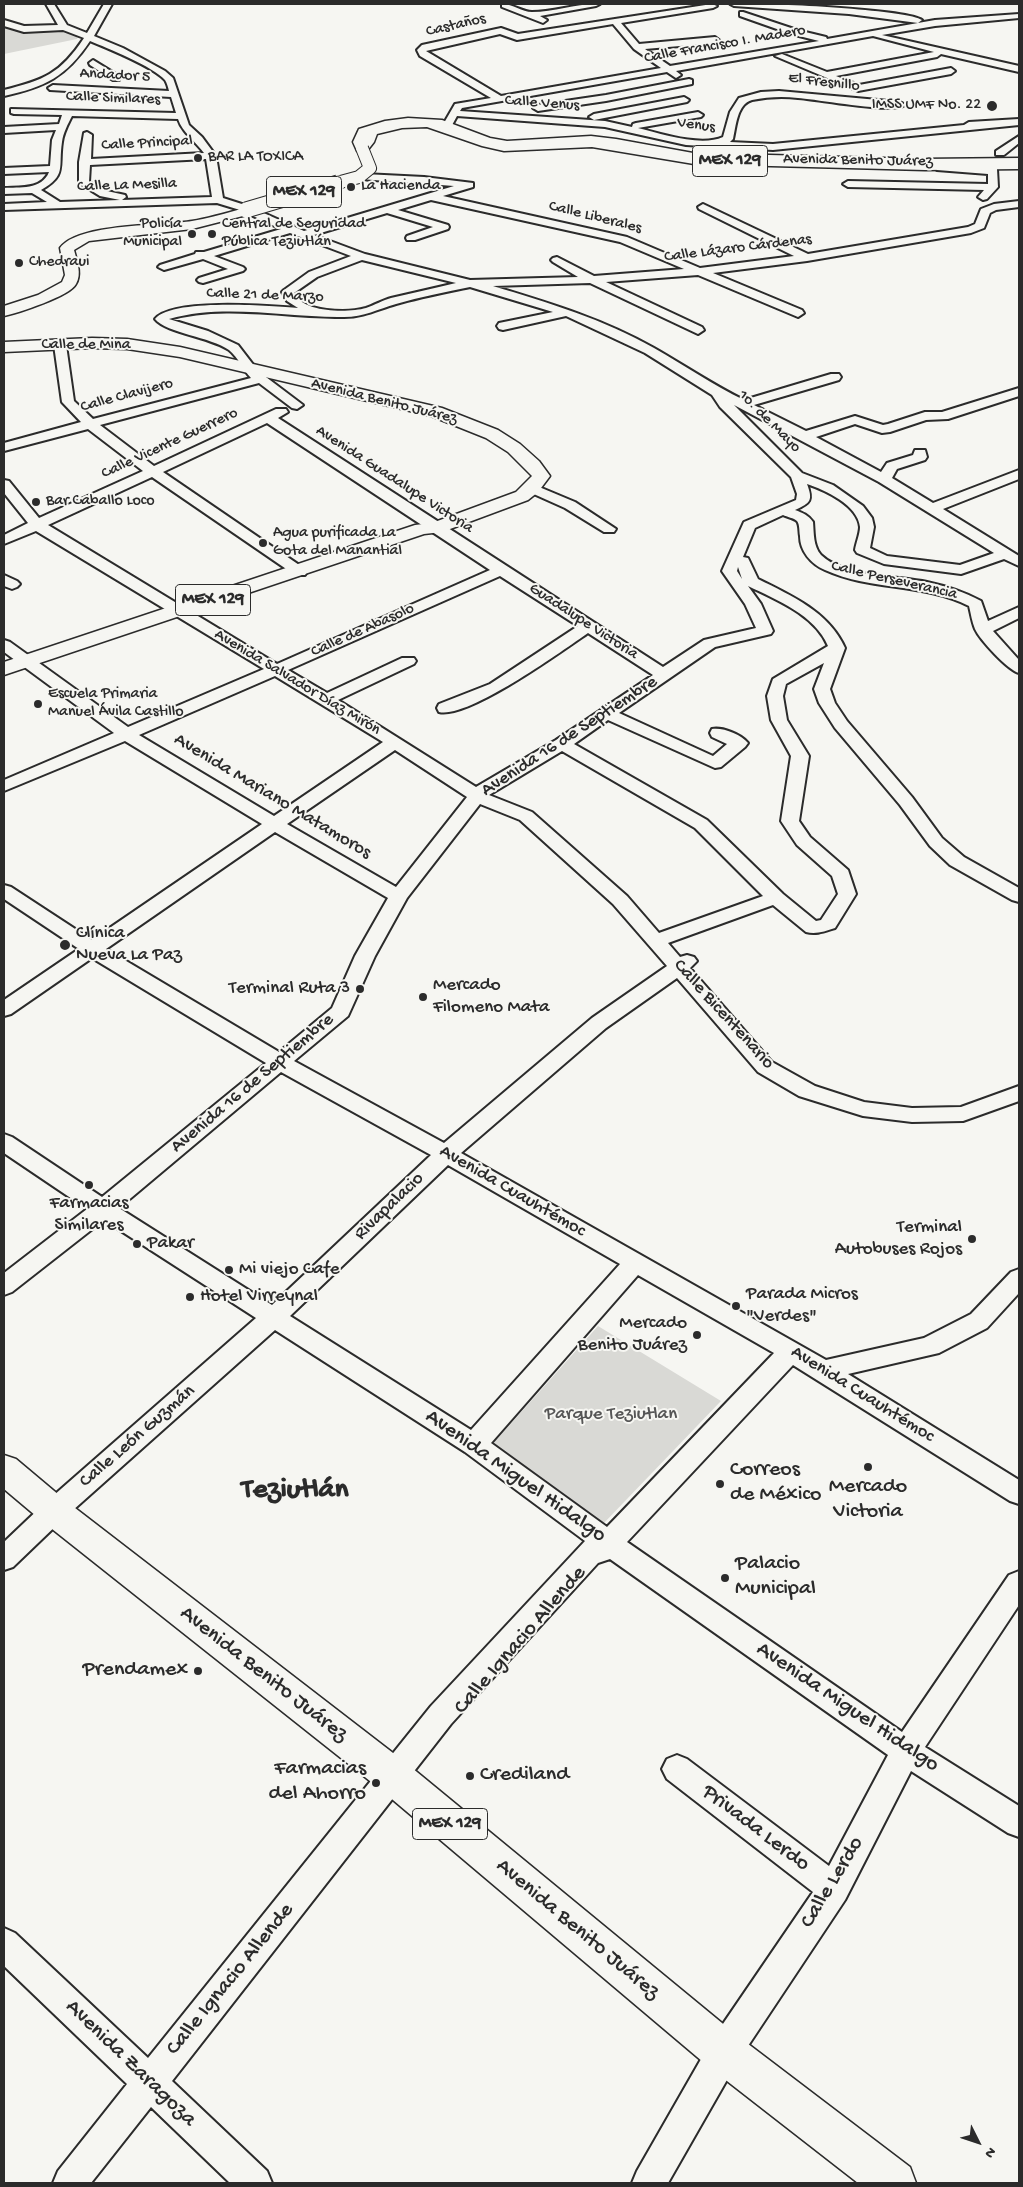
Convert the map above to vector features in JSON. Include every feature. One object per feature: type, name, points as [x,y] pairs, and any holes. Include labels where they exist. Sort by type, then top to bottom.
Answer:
[{"type":"main road","name":"Avenida Benito Juárez","points":[[363,144],[371,132],[382,128],[448,122],[476,137],[507,145],[592,140],[658,153],[693,157],[913,163],[1019,163]]},
{"type":"main road","name":"Avenida Benito Juárez","points":[[448,122],[468,139],[504,147],[592,143],[671,158],[694,160],[925,166],[1019,163]]},
{"type":"main road","name":"MEX 129","points":[[6,308],[47,289],[69,284],[72,274],[67,248],[84,238],[102,234],[192,225],[364,177],[374,170],[363,144]]},
{"type":"main road","name":"MEX 129","points":[[53,260],[57,245],[87,233],[185,222],[247,210],[362,173],[365,170],[358,150],[363,144]]},
{"type":"main road","name":"MEX 129","points":[[47,289],[63,276],[60,253],[61,245],[77,237],[98,232],[188,223],[238,212],[359,177],[370,168],[363,144]]},
{"type":"main road","name":"Calle de Mina","points":[[4,349],[60,346],[115,347],[195,358]]},
{"type":"main road","name":"Avenida Benito Juárez","points":[[195,358],[255,374],[436,412],[492,434],[514,448],[533,465],[541,476],[523,492]]},
{"type":"main road","name":"MEX 129","points":[[4,669],[300,572],[523,492]]},
{"type":"main road","name":"Avenida Benito Juárez","points":[[4,1470],[396,1779],[724,2052],[894,2183]]},
{"type":"street","points":[[50,4],[64,27]]},
{"type":"street","points":[[4,93],[44,82],[62,71],[89,36],[108,4]]},
{"type":"street","points":[[734,4],[784,9],[872,13],[935,23]]},
{"type":"street","points":[[784,9],[804,4]]},
{"type":"street","points":[[504,15],[517,37],[710,5],[761,19],[808,36],[840,41]]},
{"type":"street","points":[[504,15],[530,15],[602,6],[628,18]]},
{"type":"street","name":"Castaños","points":[[498,98],[423,54],[421,50],[504,15]]},
{"type":"street","points":[[530,15],[567,28]]},
{"type":"street","points":[[640,17],[656,22]]},
{"type":"street","name":"Calle Francisco I. Madero","points":[[448,122],[458,106],[498,98],[581,86],[935,23],[1018,17]]},
{"type":"street","points":[[520,127],[537,113],[689,82],[668,70],[637,47],[617,20]]},
{"type":"street","points":[[4,23],[24,29],[64,27],[89,36],[162,73],[170,80],[185,126],[200,139],[210,156],[218,200]]},
{"type":"street","points":[[872,35],[1019,69]]},
{"type":"street","points":[[637,47],[714,40]]},
{"type":"street","points":[[828,75],[945,53]]},
{"type":"street","points":[[877,54],[932,74]]},
{"type":"street","points":[[779,56],[858,88],[932,74],[955,72],[918,58]]},
{"type":"street","points":[[845,61],[897,80]]},
{"type":"street","points":[[93,63],[121,78],[99,78]]},
{"type":"street","points":[[152,79],[170,80]]},
{"type":"street","points":[[581,86],[655,122]]},
{"type":"street","name":"Andador 5","points":[[53,88],[175,94]]},
{"type":"street","name":"El Fresnillo","points":[[747,110],[756,101],[784,94]]},
{"type":"street","name":"El Fresnillo","points":[[732,140],[738,104],[742,100],[784,94],[881,110],[902,107]]},
{"type":"street","points":[[574,121],[684,100]]},
{"type":"street","points":[[42,107],[54,103],[180,111]]},
{"type":"street","name":"Calle Similares","points":[[14,111],[42,107],[68,113],[180,111]]},
{"type":"street","points":[[4,191],[34,190],[51,180],[56,168],[51,154],[53,140],[68,113]]},
{"type":"street","name":"Calle Venus","points":[[448,122],[537,113],[574,121],[629,128]]},
{"type":"street","points":[[629,128],[698,114]]},
{"type":"street","name":"Venus","points":[[629,128],[686,142],[746,147],[783,146],[1019,122]]},
{"type":"street","points":[[714,145],[732,140],[742,126]]},
{"type":"street","points":[[4,130],[61,127]]},
{"type":"street","points":[[87,135],[84,183],[104,194],[172,200]]},
{"type":"street","points":[[1000,153],[1019,139]]},
{"type":"street","points":[[732,140],[746,147]]},
{"type":"street","name":"Calle Principal","points":[[84,162],[210,156]]},
{"type":"street","points":[[925,166],[993,171],[993,187],[983,197],[994,207],[1019,204]]},
{"type":"street","points":[[4,171],[56,168]]},
{"type":"street","points":[[303,235],[469,185],[424,180],[364,177]]},
{"type":"street","points":[[848,184],[993,187]]},
{"type":"street","points":[[34,190],[58,205]]},
{"type":"street","name":"Calle Liberales","points":[[432,197],[623,239],[798,313]]},
{"type":"street","name":"Calle La Mesilla","points":[[4,207],[172,200],[218,200],[247,210],[303,235],[361,256],[471,283]]},
{"type":"street","points":[[703,207],[806,258]]},
{"type":"street","name":"Calle Lázaro Cárdenas","points":[[471,283],[592,280],[701,271],[806,258],[971,230],[980,226],[984,212],[994,207]]},
{"type":"street","points":[[387,210],[444,227],[411,238]]},
{"type":"street","points":[[164,267],[292,230]]},
{"type":"street","points":[[248,242],[265,250]]},
{"type":"street","points":[[187,247],[239,269],[203,280]]},
{"type":"street","points":[[315,313],[291,299],[288,292],[295,285],[311,276],[361,256]]},
{"type":"street","points":[[557,260],[592,280],[698,330]]},
{"type":"street","points":[[556,281],[564,296],[593,323]]},
{"type":"street","points":[[471,283],[567,312],[649,350],[717,392],[805,436],[884,479],[1019,562]]},
{"type":"street","name":"Calle 21 de Marzo","points":[[255,374],[234,348],[204,334],[161,320],[165,316],[182,311],[236,308],[346,314],[368,311],[390,302],[471,283]]},
{"type":"street","points":[[503,326],[567,312]]},
{"type":"street","points":[[60,346],[68,402],[90,424],[152,471],[300,572]]},
{"type":"street","name":"Calle Vicente Guerrero","points":[[4,540],[297,405],[255,374]]},
{"type":"street","name":"Calle Clavijero","points":[[4,447],[90,424],[255,374]]},
{"type":"street","points":[[742,405],[835,377]]},
{"type":"street","name":"1o. de Mayo","points":[[717,392],[725,404],[797,476]]},
{"type":"street","points":[[805,436],[855,420],[882,429],[931,416],[943,416],[1019,392]]},
{"type":"street","points":[[914,408],[931,416]]},
{"type":"street","points":[[970,408],[983,415]]},
{"type":"street","name":"Avenida Guadalupe Victoria","points":[[268,418],[429,527],[501,570]]},
{"type":"street","points":[[884,479],[892,466],[920,457],[920,453]]},
{"type":"street","points":[[932,508],[1019,474]]},
{"type":"street","points":[[1004,554],[961,570],[884,560],[862,550],[867,527],[864,518],[848,500],[830,487],[810,478],[797,476],[804,494],[802,502],[749,525],[743,563],[751,582],[792,602],[818,621],[834,637],[837,648],[822,688],[827,703],[841,724],[906,801],[936,842],[957,861],[1019,896]]},
{"type":"street","name":"Avenida Salvador Díaz Mirón","points":[[4,484],[38,525],[477,794]]},
{"type":"street","points":[[523,492],[570,505],[609,529]]},
{"type":"street","name":"Calle Perseverancia","points":[[782,510],[801,517],[806,522],[809,548],[822,564],[842,572],[928,587],[961,596],[976,604],[983,630],[1019,668]]},
{"type":"street","name":"Avenida 16 de Septiembre","points":[[4,1286],[103,1209],[341,1012],[365,956],[398,896],[477,794],[562,744],[710,643],[765,630],[753,604],[729,571],[749,525]]},
{"type":"street","name":"Guadalupe Victoria","points":[[501,570],[664,675]]},
{"type":"street","name":"Calle de Abasolo","points":[[4,786],[276,670],[501,570]]},
{"type":"street","points":[[983,630],[1019,612]]},
{"type":"street","points":[[445,708],[496,687],[589,626]]},
{"type":"street","name":"Avenida Mariano Matamoros","points":[[4,645],[126,734],[398,896]]},
{"type":"street","points":[[562,744],[701,824],[776,898],[814,928],[828,924],[847,894],[841,874],[804,841],[790,821],[800,756],[779,720],[775,696],[779,682],[837,648]]},
{"type":"street","points":[[326,700],[408,661]]},
{"type":"street","points":[[606,713],[715,763],[739,743],[718,733]]},
{"type":"street","points":[[4,1009],[395,742]]},
{"type":"street","name":"Calle Bicentenario","points":[[477,794],[526,816],[620,900],[684,964],[760,1050],[798,1080],[878,1103],[960,1107],[1019,1084]]},
{"type":"street","name":"Avenida Cuauhtémoc","points":[[4,891],[92,949],[280,1062],[446,1154],[791,1351],[1019,1493]]},
{"type":"street","points":[[659,939],[776,898]]},
{"type":"street","name":"Calle Bicentenario","points":[[684,964],[766,1067],[807,1091],[863,1109],[912,1115],[963,1114],[1019,1093]]},
{"type":"street","name":"Rivapalacio","points":[[274,1317],[446,1154],[599,1023],[684,964]]},
{"type":"street","name":"Avenida Miguel Hidalgo","points":[[4,1142],[103,1209],[474,1445],[606,1541],[906,1750],[1019,1823]]},
{"type":"street","points":[[474,1445],[635,1262]]},
{"type":"street","points":[[822,1371],[930,1346],[979,1321],[1016,1288]]},
{"type":"street","name":"Calle León Guzmán","points":[[4,1559],[54,1511],[274,1317]]},
{"type":"street","name":"Calle Ignacio Allende","points":[[70,2183],[149,2082],[396,1779],[606,1541],[791,1351]]},
{"type":"street","name":"Calle Lerdo","points":[[649,2183],[724,2052],[834,1889],[906,1750],[1019,1584]]},
{"type":"street","name":"Privada Lerdo","points":[[677,1769],[834,1889]]},
{"type":"street","name":"Avenida Zaragoza","points":[[4,1944],[255,2183]]},
{"type":"green space","points":[[4,25],[14,28],[59,31],[78,35],[77,39],[4,54]]},
{"type":"green space","name":"Parque Teziutlan","points":[[598,1326],[721,1401],[604,1523],[490,1447]]},
{"type":"place","name":"IMSS UMF No. 22","points":[[992,106]]},
{"type":"place","name":"BAR LA TOXICA","points":[[198,158]]},
{"type":"place","name":"La Hacienda","points":[[351,187]]},
{"type":"place","name":"Policía Municipal","points":[[192,234]]},
{"type":"place","name":"Central de Seguridad Pública Teziutlán","points":[[212,234]]},
{"type":"place","name":"Chedraui","points":[[19,263]]},
{"type":"place","name":"Bar Caballo Loco","points":[[36,502]]},
{"type":"place","name":"Agua purificada La Gota del Manantial","points":[[263,543]]},
{"type":"place","name":"Escuela Primaria Manuel Ávila Castillo","points":[[38,704]]},
{"type":"place","name":"Clínica Nueva La Paz","points":[[65,945]]},
{"type":"place","name":"Terminal Ruta 3","points":[[360,989]]},
{"type":"place","name":"Mercado Filomeno Mata","points":[[423,997]]},
{"type":"place","name":"Farmacias Similares","points":[[89,1185]]},
{"type":"place","name":"Terminal Autobuses Rojos","points":[[972,1239]]},
{"type":"place","name":"Pakar","points":[[137,1244]]},
{"type":"place","name":"Mi viejo Cafe","points":[[229,1270]]},
{"type":"place","name":"Hotel Virreynal","points":[[190,1297]]},
{"type":"place","name":"Parada Micros \"Verdes\"","points":[[736,1306]]},
{"type":"place","name":"Mercado Benito Juárez","points":[[697,1335]]},
{"type":"place","name":"Mercado Victoria","points":[[868,1467]]},
{"type":"place","name":"Correos de México","points":[[720,1484]]},
{"type":"place","name":"Palacio Municipal","points":[[725,1578]]},
{"type":"place","name":"Prendamex","points":[[198,1671]]},
{"type":"place","name":"Crediland","points":[[470,1776]]},
{"type":"place","name":"Farmacias del Ahorro","points":[[376,1783]]},
{"type":"district","name":"Teziutlán","points":[[295,1492]]}]
